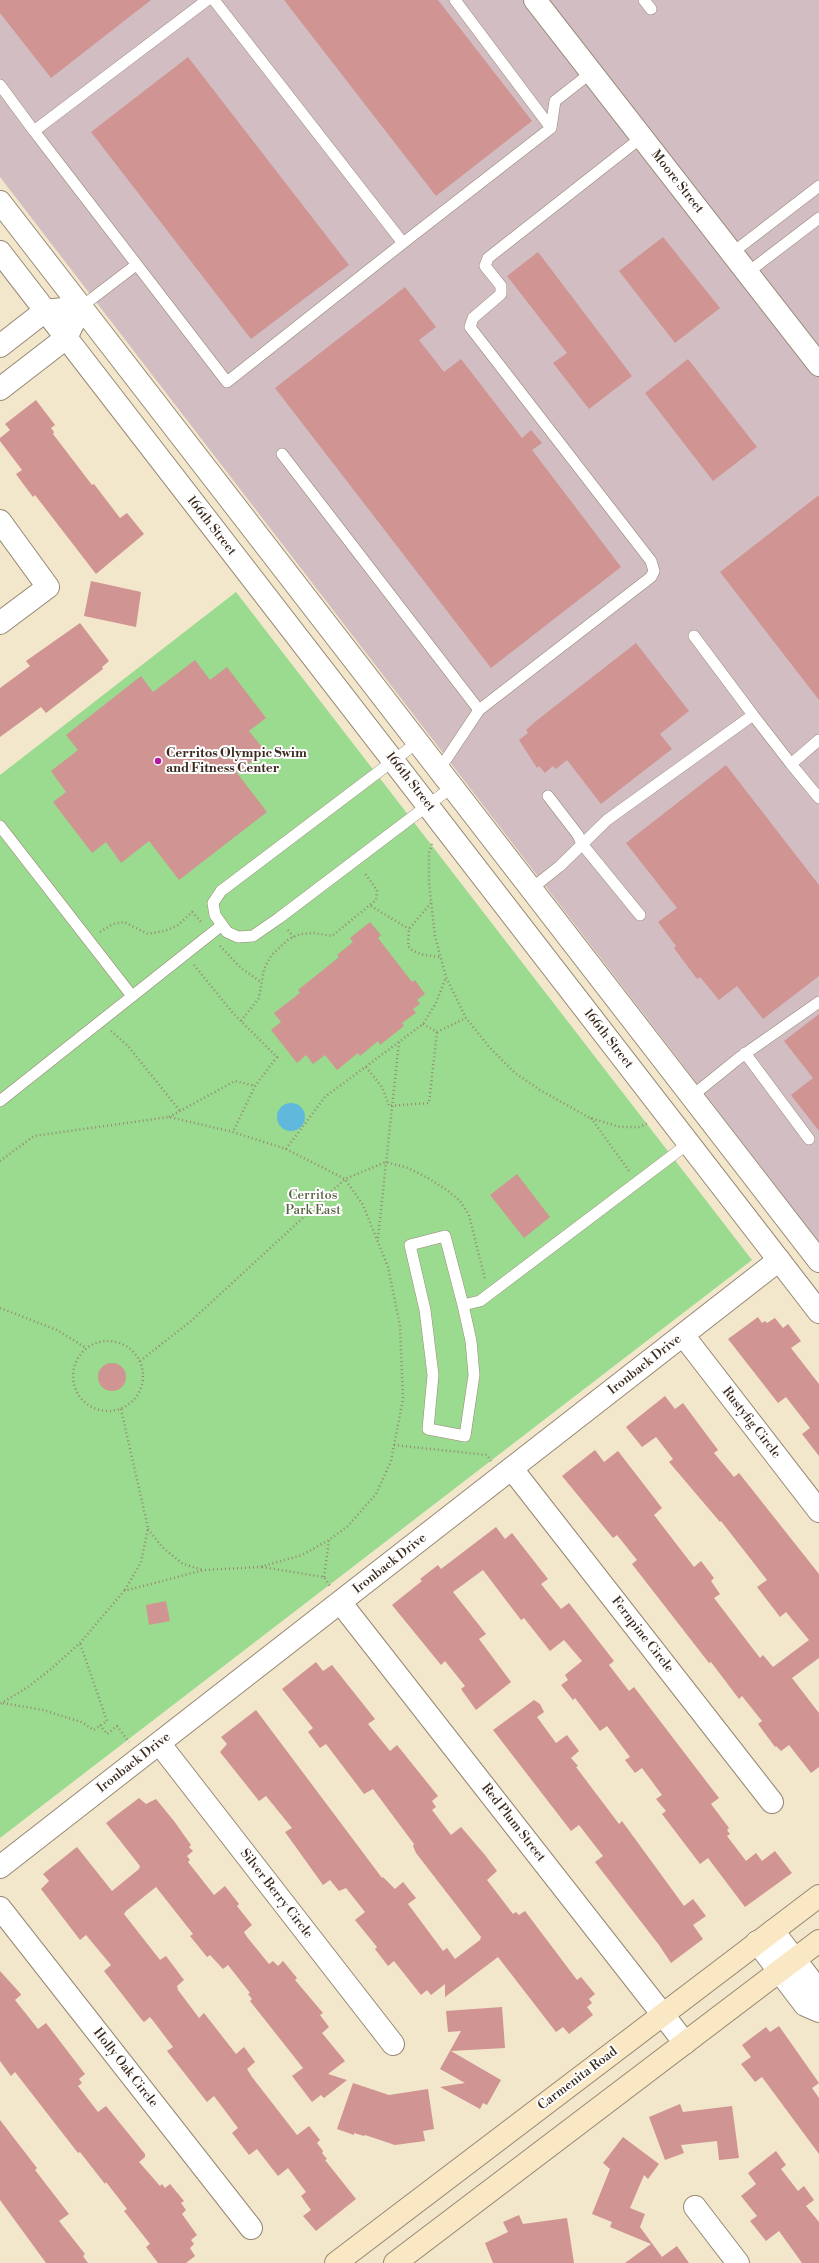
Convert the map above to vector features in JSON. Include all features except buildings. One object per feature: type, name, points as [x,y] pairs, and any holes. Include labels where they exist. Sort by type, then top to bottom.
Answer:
[{"type":"main road","name":"Carmenita Road","points":[[336,2263],[819,1896]]},
{"type":"main road","points":[[395,2263],[819,1941]]},
{"type":"street","name":"Moore Street","points":[[535,0],[819,365]]},
{"type":"street","points":[[0,202],[819,1261]]},
{"type":"street","name":"166th Street","points":[[0,252],[819,1312]]},
{"type":"street","points":[[0,346],[45,311],[81,307]]},
{"type":"street","points":[[0,389],[66,338],[81,307]]},
{"type":"street","points":[[0,522],[48,587],[0,623]]},
{"type":"street","points":[[689,1143],[714,1124]]},
{"type":"street","name":"Ironback Drive","points":[[0,1867],[779,1260]]},
{"type":"street","name":"Rustyfig Circle","points":[[683,1335],[819,1511]]},
{"type":"street","name":"Fernpine Circle","points":[[512,1469],[772,1802]]},
{"type":"street","name":"Red Plum Street","points":[[340,1602],[685,2043]]},
{"type":"street","name":"Silver Berry Circle","points":[[159,1743],[393,2044]]},
{"type":"street","name":"Holly Oak Circle","points":[[0,1908],[251,2228]]},
{"type":"street","points":[[765,1936],[787,1965],[805,2005],[819,2012]]},
{"type":"street","points":[[787,1965],[819,1991]]},
{"type":"street","points":[[695,2207],[738,2263]]},
{"type":"lane","points":[[34,131],[206,0]]},
{"type":"lane","points":[[214,0],[403,243]]},
{"type":"lane","points":[[455,0],[551,128]]},
{"type":"lane","points":[[0,85],[136,265],[227,382],[551,128],[554,101],[592,72]]},
{"type":"lane","points":[[418,742],[221,891],[213,903],[215,915],[227,932],[238,937],[253,936],[428,805],[446,778],[478,710],[651,577],[654,571],[646,555],[470,328],[472,318],[497,300],[501,294],[501,286],[485,266],[488,258],[642,137]]},
{"type":"lane","points":[[732,253],[819,186]]},
{"type":"lane","points":[[747,273],[819,218]]},
{"type":"lane","points":[[81,307],[136,265]]},
{"type":"lane","points":[[282,454],[478,710]]},
{"type":"lane","points":[[694,636],[753,716],[819,798]]},
{"type":"lane","points":[[531,888],[560,866],[607,820],[753,716]]},
{"type":"lane","points":[[791,764],[819,740]]},
{"type":"lane","points":[[548,796],[578,835],[582,844],[640,915]]},
{"type":"lane","points":[[0,826],[132,996]]},
{"type":"lane","points":[[0,1101],[222,925]]},
{"type":"lane","points":[[692,1096],[745,1053],[819,1002]]},
{"type":"lane","points":[[745,1053],[809,1139]]},
{"type":"lane","points":[[463,1305],[480,1301],[489,1295],[689,1143]]},
{"type":"lane","points":[[445,1236],[463,1305],[471,1342],[474,1375],[465,1436],[428,1429],[433,1375],[425,1310],[410,1244],[445,1236]]},
{"type":"path","points":[[433,837],[429,853],[428,883],[435,936],[446,977],[466,1018],[490,1048],[515,1073],[590,1118],[620,1127],[639,1127],[654,1121]]},
{"type":"path","points":[[241,1021],[259,998],[264,969],[271,956],[289,939],[300,934],[332,936],[371,906],[376,900],[377,890],[355,860]]},
{"type":"path","points":[[431,903],[409,929],[408,946],[413,951],[441,957]]},
{"type":"path","points":[[371,906],[409,929]]},
{"type":"path","points":[[89,940],[113,924],[124,922],[148,934],[164,931],[177,926],[192,912],[241,968],[261,982]]},
{"type":"path","points":[[185,954],[241,1021],[277,1057],[255,1086],[233,1132]]},
{"type":"path","points":[[286,1149],[325,1097],[423,1024],[436,1003],[446,977]]},
{"type":"path","points":[[437,1032],[466,1018]]},
{"type":"path","points":[[101,1021],[128,1046],[180,1111]]},
{"type":"path","points":[[423,1024],[437,1032]]},
{"type":"path","points":[[366,1067],[382,1087],[389,1106],[429,1103],[437,1032]]},
{"type":"path","points":[[378,1238],[399,1042]]},
{"type":"path","points":[[0,1161],[34,1136],[169,1117],[235,1082],[255,1086]]},
{"type":"path","points":[[169,1117],[233,1132],[286,1149],[345,1179],[363,1205],[378,1238],[388,1267],[400,1326],[403,1399],[391,1461],[376,1494],[348,1526],[329,1540],[302,1555],[260,1567]]},
{"type":"path","points":[[590,1118],[637,1183]]},
{"type":"path","points":[[140,1361],[191,1321],[345,1179],[386,1162],[408,1168],[428,1178],[448,1190],[460,1200],[469,1215],[489,1295]]},
{"type":"path","points":[[0,1308],[57,1330],[86,1348]]},
{"type":"path","points":[[113,1340],[126,1345],[136,1354],[140,1361],[143,1381],[139,1394],[130,1404],[120,1409],[104,1411],[90,1407],[80,1397],[74,1385],[73,1371],[77,1358],[86,1348],[99,1341],[113,1340]]},
{"type":"path","points":[[120,1409],[148,1528],[162,1547],[182,1564],[204,1570]]},
{"type":"path","points":[[394,1445],[486,1455]]},
{"type":"path","points":[[1,1703],[51,1669],[80,1643],[124,1591],[141,1562],[148,1528]]},
{"type":"path","points":[[329,1540],[324,1577],[340,1602]]},
{"type":"path","points":[[124,1591],[204,1570],[260,1567],[324,1577]]},
{"type":"path","points":[[1,1703],[43,1710],[81,1722],[94,1730],[107,1721],[80,1643]]},
{"type":"path","points":[[100,1725],[107,1734],[118,1726],[141,1758]]},
{"type":"shaded area","points":[[0,0],[819,0],[819,1242],[0,177]]},
{"type":"green space","name":"Cerritos Park East","points":[[236,592],[752,1260],[0,1838],[0,775]]},
{"type":"water","points":[[291,1103],[301,1107],[305,1117],[301,1127],[291,1131],[281,1127],[277,1117],[281,1107]]},
{"type":"place","name":"Cerritos Olympic Swim and Fitness Center","points":[[158,761]]}]
